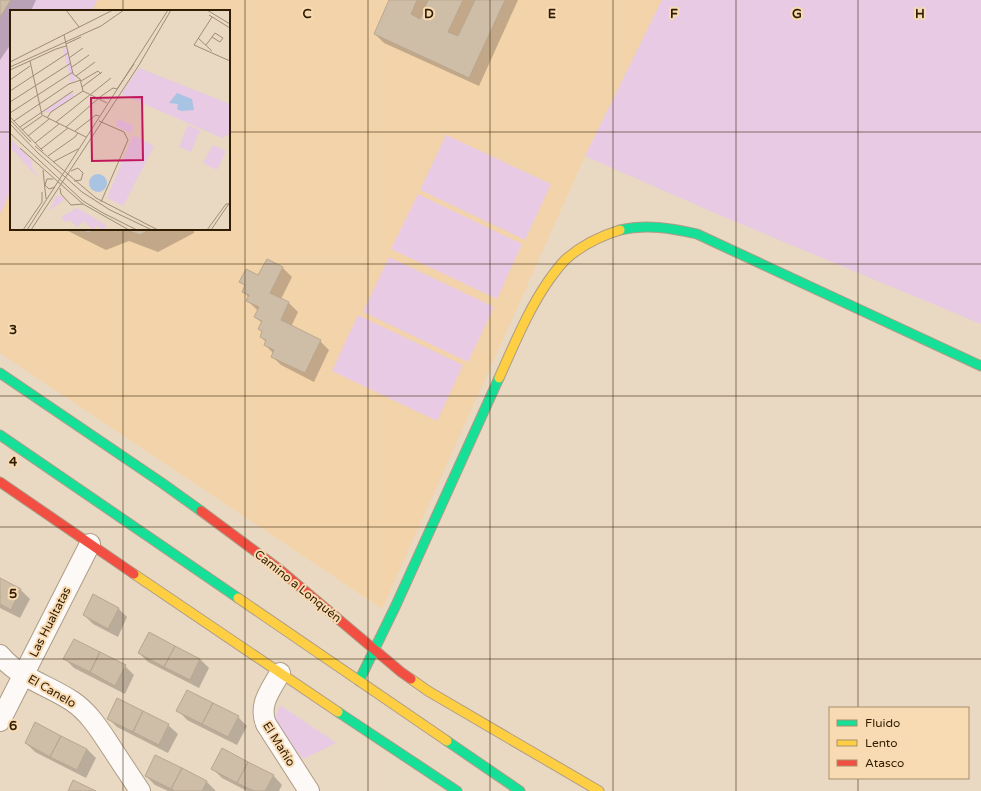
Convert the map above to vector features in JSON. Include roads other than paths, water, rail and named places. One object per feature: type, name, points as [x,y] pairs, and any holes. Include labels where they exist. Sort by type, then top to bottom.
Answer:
[{"type":"main road","points":[[359,681],[376,651],[456,471],[532,307],[542,290],[565,260],[578,249],[593,240],[613,232],[640,227],[678,229],[697,234],[981,366]]},
{"type":"main road","name":"Camino a Lonquén","points":[[0,373],[221,525],[279,569],[401,672],[428,691],[599,791]]},
{"type":"main road","points":[[0,435],[520,791]]},
{"type":"main road","points":[[0,482],[280,673],[457,791]]},
{"type":"street","name":"Las Hualtatas","points":[[0,721],[90,544]]},
{"type":"street","name":"El Canelo","points":[[0,656],[14,669],[72,701],[83,710],[97,725],[140,791]]},
{"type":"street","name":"El Mañío","points":[[280,673],[265,701],[262,713],[266,724],[309,791]]}]
